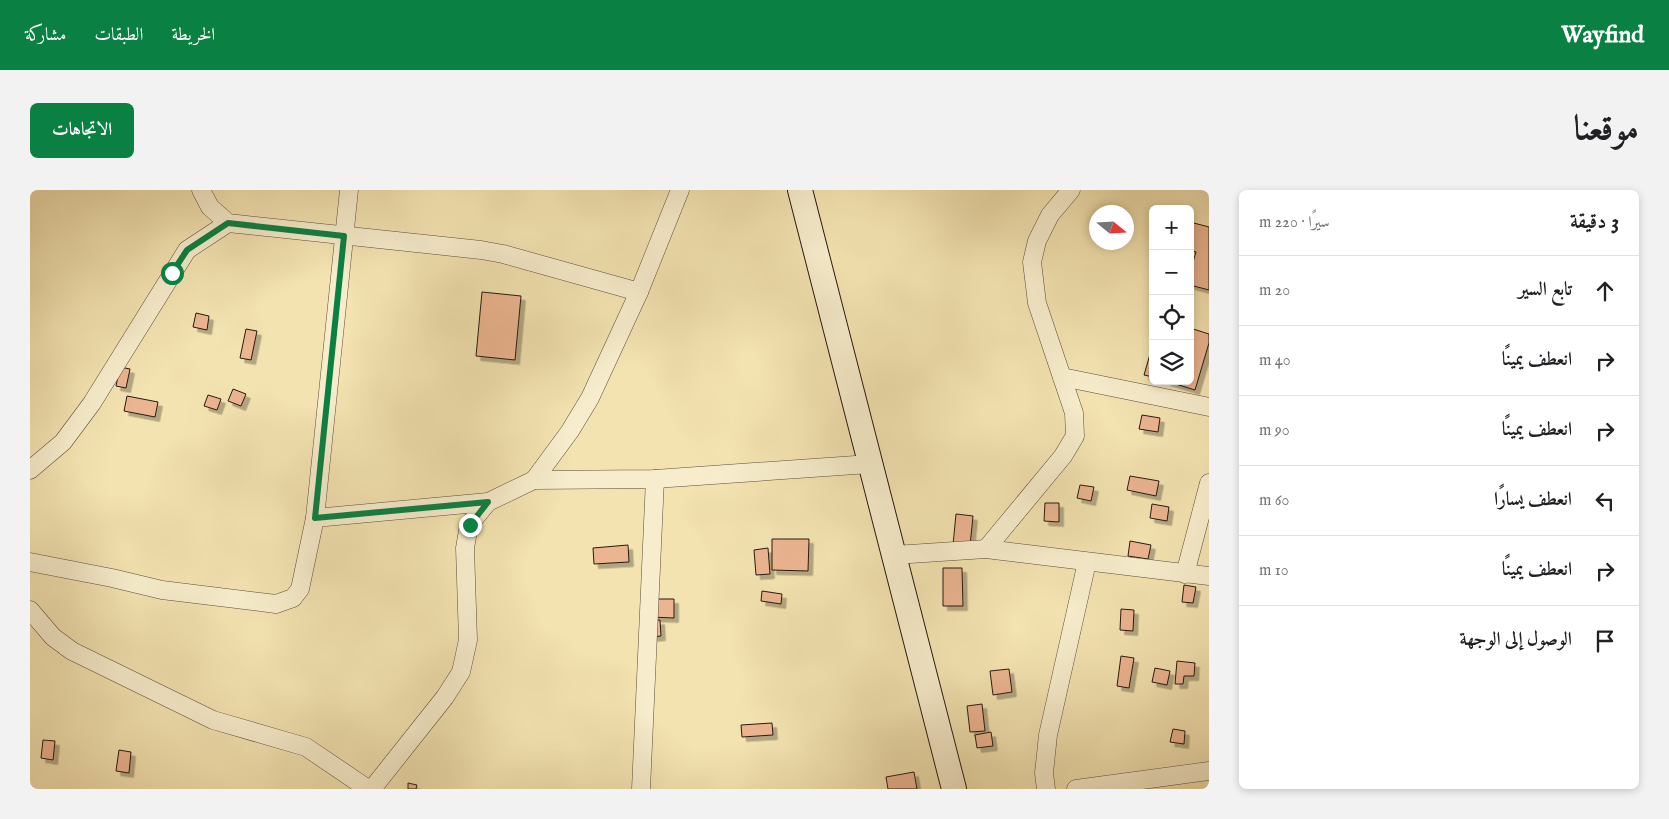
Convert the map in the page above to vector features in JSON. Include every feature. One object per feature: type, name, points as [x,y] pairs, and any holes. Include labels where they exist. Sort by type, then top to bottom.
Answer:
[{"type":"street","points":[[200,190],[210,207],[228,223],[488,252],[639,292]]},
{"type":"street","points":[[30,562],[162,590],[276,604],[293,598],[300,589],[315,518],[348,190]]},
{"type":"street","points":[[534,480],[570,431],[590,398],[639,292],[680,190]]},
{"type":"street","points":[[986,549],[1063,456],[1074,436],[1074,413],[1037,303],[1032,262],[1037,240],[1050,215],[1071,190]]},
{"type":"street","points":[[804,195],[870,464],[954,789]]},
{"type":"street","points":[[30,470],[62,442],[92,403],[187,250],[228,223]]},
{"type":"street","points":[[1062,377],[1209,407]]},
{"type":"street","points":[[315,518],[488,502],[534,480],[655,479],[870,464]]},
{"type":"street","points":[[641,789],[655,479]]},
{"type":"street","points":[[1185,574],[1209,483]]},
{"type":"street","points":[[372,789],[445,697],[461,672],[468,640],[464,548],[470,525],[488,502]]},
{"type":"street","points":[[894,555],[986,549],[1209,576]]},
{"type":"street","points":[[1046,789],[1044,773],[1048,735],[1087,562]]},
{"type":"street","points":[[30,610],[53,637],[72,651],[213,720],[306,747],[368,789]]},
{"type":"street","points":[[1076,789],[1209,771]]},
{"type":"building","points":[[1194,223],[1209,227],[1209,290],[1194,286],[1194,259],[1196,252],[1194,251]]},
{"type":"building","points":[[482,292],[521,296],[515,360],[476,356]]},
{"type":"building","points":[[196,313],[209,316],[207,330],[193,327]]},
{"type":"building","points":[[246,329],[257,331],[251,360],[240,358]]},
{"type":"building","points":[[1194,329],[1209,334],[1209,343],[1195,390],[1179,385],[1194,385]]},
{"type":"building","points":[[1149,358],[1149,376],[1144,375]]},
{"type":"building","points":[[120,367],[130,369],[126,388],[116,386]]},
{"type":"building","points":[[233,389],[246,394],[241,406],[228,401]]},
{"type":"building","points":[[208,395],[221,399],[217,410],[204,406]]},
{"type":"building","points":[[127,396],[158,402],[155,417],[124,411]]},
{"type":"building","points":[[1142,415],[1160,418],[1158,432],[1139,429]]},
{"type":"building","points":[[1130,476],[1159,481],[1156,496],[1127,490]]},
{"type":"building","points":[[1080,485],[1094,487],[1091,501],[1077,498]]},
{"type":"building","points":[[1045,503],[1059,503],[1059,522],[1044,521]]},
{"type":"building","points":[[1152,504],[1169,507],[1167,521],[1150,518]]},
{"type":"building","points":[[956,514],[973,516],[970,546],[953,545]]},
{"type":"building","points":[[772,539],[809,539],[808,571],[772,570]]},
{"type":"building","points":[[1130,541],[1151,545],[1148,559],[1128,556]]},
{"type":"building","points":[[628,545],[629,562],[594,564],[593,548]]},
{"type":"building","points":[[768,548],[770,574],[756,575],[754,550]]},
{"type":"building","points":[[943,568],[962,568],[963,606],[943,606]]},
{"type":"building","points":[[1184,585],[1196,587],[1193,603],[1182,602]]},
{"type":"building","points":[[762,591],[782,594],[781,604],[761,601]]},
{"type":"building","points":[[650,599],[674,599],[674,618],[650,617]]},
{"type":"building","points":[[1121,609],[1134,610],[1133,631],[1120,630]]},
{"type":"building","points":[[660,620],[661,636],[651,637],[651,621]]},
{"type":"building","points":[[1121,656],[1134,658],[1129,688],[1117,686]]},
{"type":"building","points":[[1177,661],[1195,663],[1194,676],[1184,676],[1183,684],[1175,684]]},
{"type":"building","points":[[1155,668],[1170,671],[1167,685],[1152,682]]},
{"type":"building","points":[[1009,669],[1012,692],[993,695],[990,671]]},
{"type":"building","points":[[982,704],[985,731],[970,732],[967,706]]},
{"type":"building","points":[[772,723],[773,735],[742,737],[741,725]]},
{"type":"building","points":[[1173,729],[1185,731],[1184,744],[1170,742]]},
{"type":"building","points":[[991,732],[993,746],[977,748],[975,735]]},
{"type":"building","points":[[43,740],[55,741],[53,760],[41,758]]},
{"type":"building","points":[[119,750],[131,752],[129,773],[116,771]]},
{"type":"building","points":[[914,772],[917,789],[888,789],[886,777]]},
{"type":"building","points":[[408,783],[417,785],[416,789],[408,789]]},
{"type":"route","points":[[172,273],[187,250],[228,223],[344,236],[315,518],[488,502],[470,525]]}]
